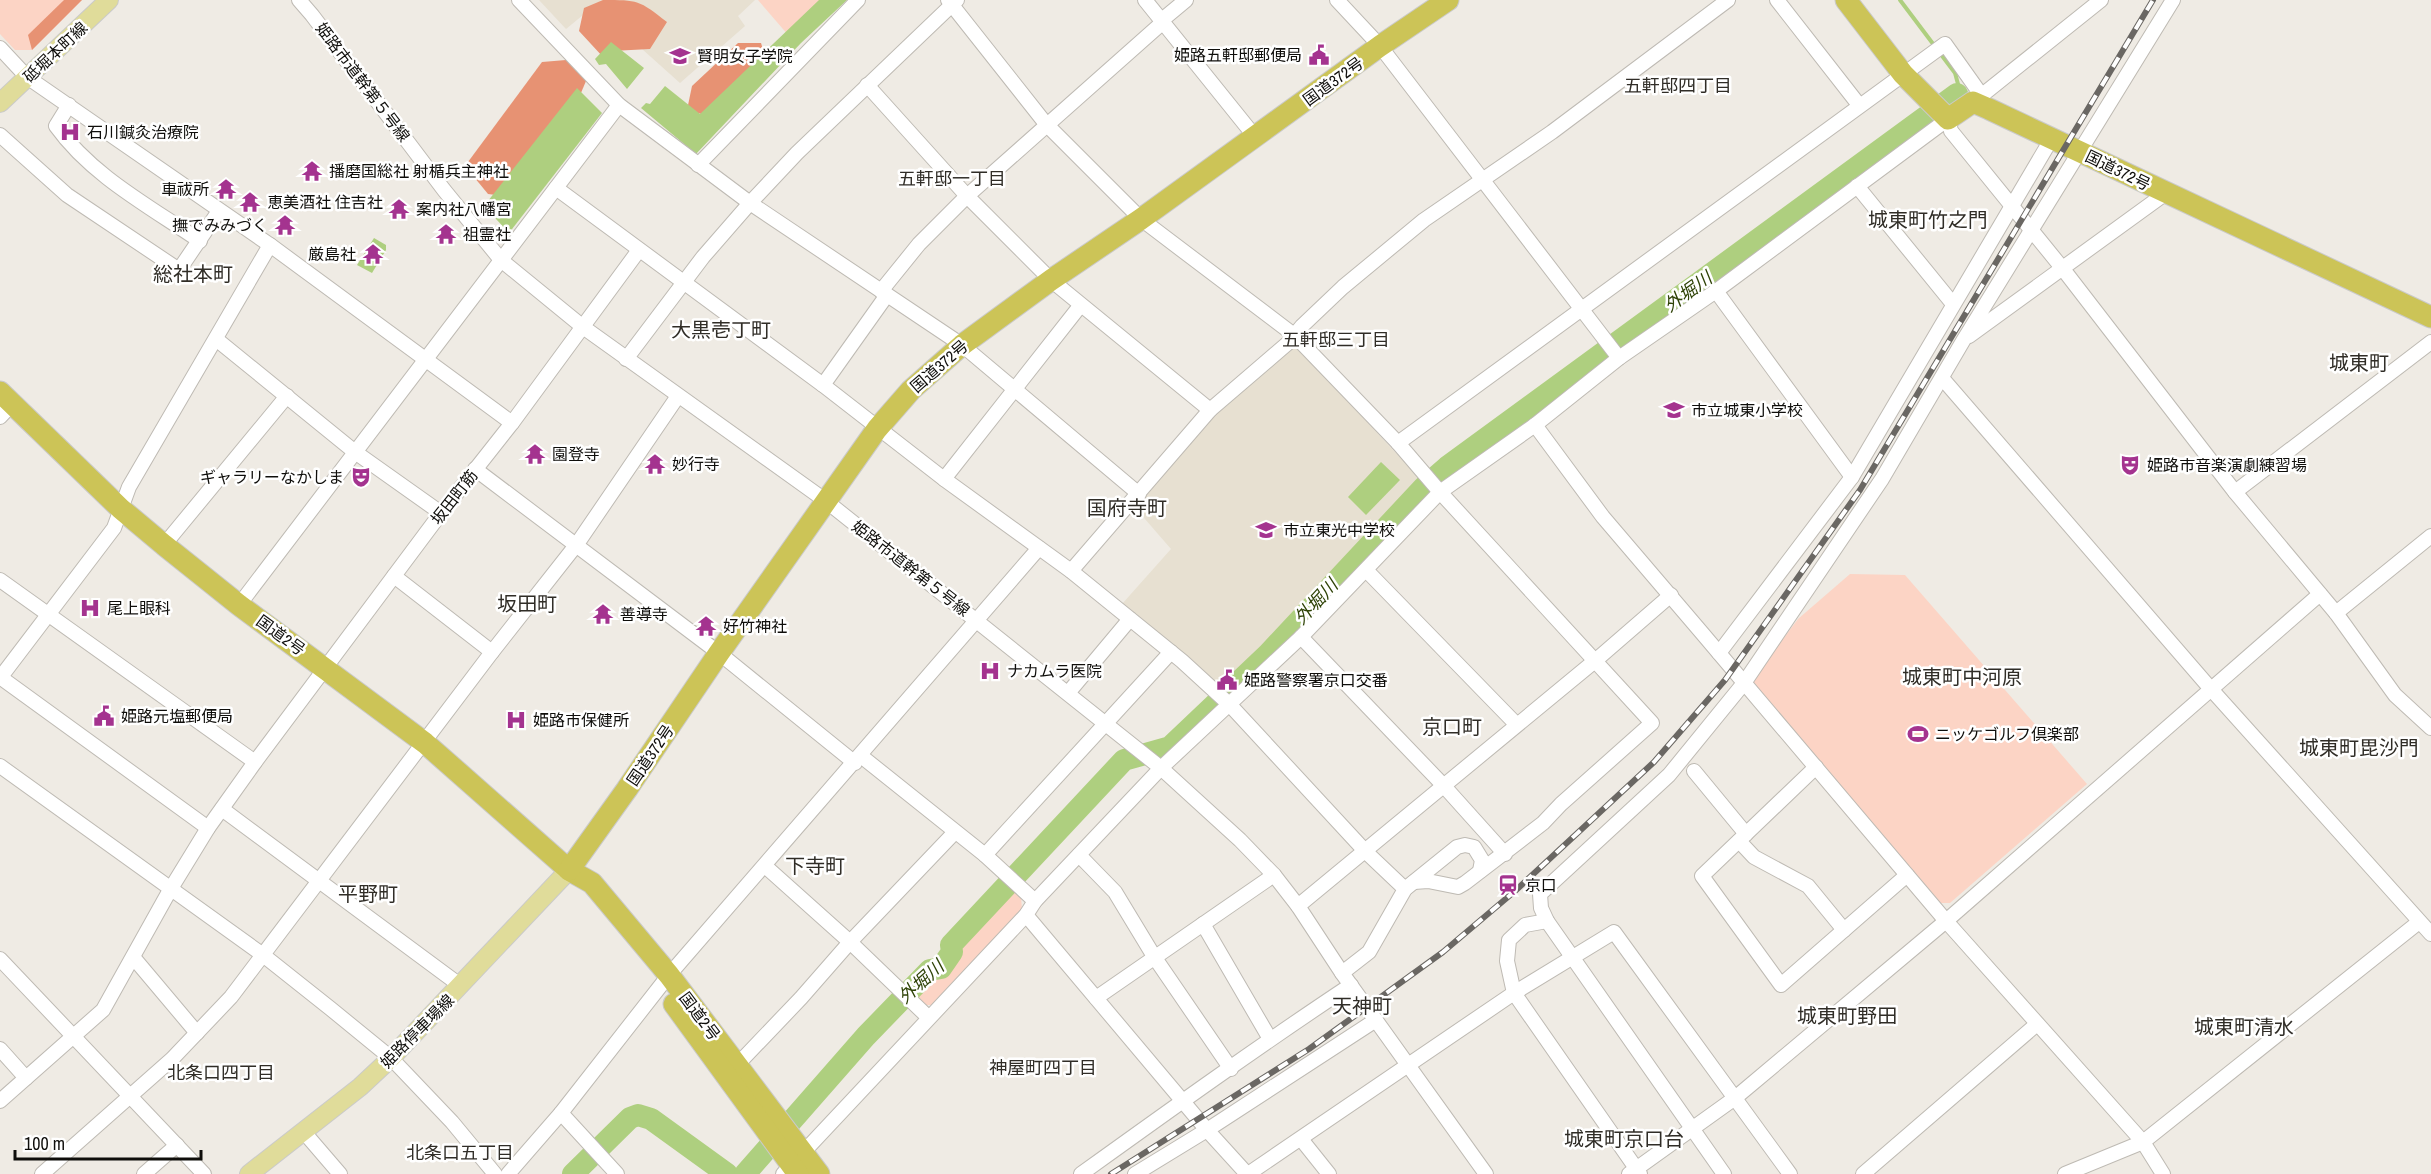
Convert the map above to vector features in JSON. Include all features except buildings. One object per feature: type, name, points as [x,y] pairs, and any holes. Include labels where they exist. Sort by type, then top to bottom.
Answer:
[{"type":"highway","name":"国道372号","points":[[569,870],[877,429],[911,390],[962,345],[1050,280],[1141,219],[1256,138],[1380,46],[1448,0]]},
{"type":"highway","points":[[1846,0],[1903,74],[1944,115],[1977,99]]},
{"type":"highway","name":"国道372号","points":[[1977,99],[2166,193],[2431,317]]},
{"type":"highway","name":"国道2号","points":[[4,404],[164,545],[239,605],[425,743],[569,870],[592,883],[665,981],[794,1166],[819,1174]]},
{"type":"highway","name":"国道2号","points":[[665,981],[737,1065],[794,1166]]},
{"type":"main road","name":"砥堀本町線","points":[[0,103],[109,0]]},
{"type":"main road","name":"姫路停車場線","points":[[249,1174],[360,1087],[461,986],[569,870]]},
{"type":"street","name":"姫路市道幹第５号線","points":[[299,0],[444,190],[501,260],[583,327],[826,501],[1107,724],[1214,815],[1274,875],[1298,906],[1347,979],[1486,1174]]},
{"type":"street","points":[[519,0],[619,105],[750,203],[962,345],[1139,494]]},
{"type":"street","points":[[698,165],[858,0]]},
{"type":"street","points":[[1145,0],[1256,138]]},
{"type":"street","points":[[823,385],[919,244],[967,196],[1186,0]]},
{"type":"street","points":[[1337,0],[1380,46],[1618,358]]},
{"type":"street","points":[[1071,571],[1210,410],[1288,343],[1343,287],[1424,220],[1552,132],[1728,0]]},
{"type":"street","points":[[1777,0],[1859,105]]},
{"type":"street","points":[[1398,443],[1945,44],[1977,99],[2101,0]]},
{"type":"street","points":[[1724,1174],[1546,921],[1541,908],[1540,894],[1669,775],[1744,683],[1882,479],[1963,341],[2173,0]]},
{"type":"street","points":[[626,358],[683,283],[750,203],[952,2],[1046,124],[1141,219],[1294,335],[1398,443],[1440,492],[1652,723],[1561,804],[1543,823],[1505,854],[1458,887],[1428,880],[1409,886]]},
{"type":"street","points":[[0,48],[27,77],[270,245],[512,423]]},
{"type":"street","points":[[867,85],[967,196],[1050,280],[1210,410]]},
{"type":"street","points":[[69,105],[56,126],[72,148],[109,178],[200,240]]},
{"type":"street","points":[[239,605],[619,105]]},
{"type":"street","points":[[794,1166],[928,1017],[1026,915],[1035,901],[1161,768],[1301,638],[1440,492],[1535,425],[1618,358],[1716,291],[1857,186],[1944,115],[1951,131],[2063,269],[2235,492],[2336,613],[2395,695],[2431,728]]},
{"type":"street","points":[[0,135],[67,195],[179,270],[219,211]]},
{"type":"street","points":[[1719,653],[1852,477],[2052,138]]},
{"type":"street","points":[[1857,186],[1953,304]]},
{"type":"street","points":[[556,188],[823,385],[944,479],[1071,571],[1171,652],[1230,705],[1366,852],[1409,886]]},
{"type":"street","points":[[1963,341],[2166,193]]},
{"type":"street","points":[[208,828],[0,677],[114,528],[129,487],[270,245]]},
{"type":"street","name":"坂田町筋","points":[[0,1101],[103,1010],[170,890],[208,828],[324,667],[512,423],[639,250]]},
{"type":"street","points":[[1716,291],[1852,477]]},
{"type":"street","points":[[944,479],[1080,306]]},
{"type":"street","points":[[216,339],[356,452],[441,513]]},
{"type":"street","points":[[2235,492],[2431,342]]},
{"type":"street","points":[[1942,378],[2210,688],[2431,933]]},
{"type":"street","points":[[164,545],[288,396]]},
{"type":"street","points":[[42,1174],[172,1059],[231,997],[492,652],[577,544],[678,396]]},
{"type":"street","points":[[1535,425],[1603,517],[1946,921],[2143,1142],[2163,1174]]},
{"type":"street","points":[[475,470],[577,544],[985,855],[1035,901]]},
{"type":"street","points":[[2336,613],[2431,537]]},
{"type":"street","points":[[508,1174],[561,1113],[665,981],[1039,548]]},
{"type":"street","points":[[1366,570],[1407,609],[1516,724]]},
{"type":"street","points":[[394,576],[492,652]]},
{"type":"street","points":[[0,580],[255,762]]},
{"type":"street","points":[[1546,921],[1525,926],[1509,940],[1507,961],[1514,993],[1635,1172],[1691,1128],[1735,1098],[1946,921],[2320,594]]},
{"type":"street","points":[[1298,906],[1366,852],[1671,595]]},
{"type":"street","points":[[1068,693],[1130,619]]},
{"type":"street","points":[[1301,638],[1443,785],[1505,854]]},
{"type":"street","points":[[985,855],[1171,652]]},
{"type":"street","points":[[0,766],[263,955],[390,1058],[452,1122],[495,1174]]},
{"type":"street","points":[[1816,767],[1702,876],[1781,985],[1907,875]]},
{"type":"street","points":[[1694,771],[1754,857],[1808,886],[1844,930]]},
{"type":"street","points":[[222,809],[461,986]]},
{"type":"street","points":[[737,1065],[955,832]]},
{"type":"street","points":[[1081,1174],[1231,1069],[1347,979],[1369,952],[1409,886],[1454,850],[1466,844],[1474,847],[1481,856],[1480,871]]},
{"type":"street","points":[[1079,855],[1115,892],[1155,958],[1231,1069]]},
{"type":"street","points":[[765,866],[850,942],[928,1017]]},
{"type":"street","points":[[1096,998],[1274,875]]},
{"type":"street","points":[[1026,915],[1183,1102],[1247,1174],[1514,993],[1614,933],[1790,1174]]},
{"type":"street","points":[[2065,1174],[2143,1142],[2419,922]]},
{"type":"street","points":[[1203,924],[1270,1039]]},
{"type":"street","points":[[133,957],[197,1033]]},
{"type":"street","points":[[0,959],[204,1174]]},
{"type":"street","points":[[1135,1174],[1376,1020]]},
{"type":"street","points":[[1863,1174],[2037,1024]]},
{"type":"street","points":[[0,1049],[26,1078]]},
{"type":"street","points":[[561,1113],[611,1172]]},
{"type":"street","points":[[303,1131],[340,1174]]},
{"type":"street","points":[[1301,1139],[1329,1174]]},
{"type":"street","points":[[144,1174],[177,1145]]},
{"type":"shaded area","points":[[0,0],[82,0],[32,50],[15,50],[0,34]]},
{"type":"shaded area","points":[[64,0],[82,0],[32,50],[28,35]]},
{"type":"shaded area","name":"賢明女子学院","points":[[539,0],[755,0],[738,16],[745,26],[680,83],[594,6],[566,29]]},
{"type":"shaded area","points":[[603,0],[624,0],[644,5],[667,22],[650,49],[612,51],[603,57],[579,31],[584,8]]},
{"type":"shaded area","points":[[758,0],[831,0],[789,36]]},
{"type":"shaded area","points":[[819,0],[847,0],[801,43],[696,154],[641,108],[646,103],[650,104],[665,86],[700,114]]},
{"type":"shaded area","points":[[611,42],[644,68],[627,89],[606,64],[599,65],[595,59]]},
{"type":"shaded area","points":[[738,43],[761,43],[767,63],[712,117],[687,110],[692,86]]},
{"type":"shaded area","points":[[566,60],[586,81],[578,100],[504,196],[488,194],[465,166],[542,62]]},
{"type":"shaded area","points":[[577,88],[602,113],[509,233],[484,206]]},
{"type":"shaded area","points":[[374,238],[386,245],[386,250],[372,273],[357,265]]},
{"type":"shaded area","name":"市立東光中学校","points":[[1295,345],[1423,482],[1227,691],[1122,604],[1171,549],[1138,511],[1137,504],[1213,415]]},
{"type":"shaded area","points":[[1381,462],[1400,480],[1366,515],[1348,497]]},
{"type":"shaded area","name":"ニッケゴルフ倶楽部","points":[[1850,574],[1905,575],[2087,784],[1950,903],[1941,903],[1749,684],[1798,619]]},
{"type":"shaded area","points":[[1004,880],[1021,896],[1022,910],[933,1005],[924,1005],[906,989]]},
{"type":"waterway","points":[[1900,0],[1955,73],[1958,84],[1957,94]]},
{"type":"waterway","name":"外堀川","points":[[745,1174],[866,1036],[930,970],[941,968],[952,952],[951,945],[1124,760],[1170,747],[1268,654],[1424,487],[1447,467],[1957,94]]},
{"type":"waterway","name":"外堀川","points":[[573,1174],[630,1118],[638,1115],[651,1119],[727,1174]]},
{"type":"railway","points":[[1111,1174],[1309,1049],[1443,952],[1515,891],[1654,762],[1725,680],[1860,490],[2153,0]]},
{"type":"place","name":"姫路五軒邸郵便局","points":[[1319,55]]},
{"type":"place","name":"賢明女子学院","points":[[680,56]]},
{"type":"place","name":"石川鍼灸治療院","points":[[70,132]]},
{"type":"place","name":"播磨国総社 射楯兵主神社","points":[[312,171]]},
{"type":"place","name":"車祓所","points":[[226,189]]},
{"type":"place","name":"恵美酒社 住吉社","points":[[250,202]]},
{"type":"place","name":"案内社八幡宮","points":[[399,209]]},
{"type":"place","name":"撫でみみづく","points":[[285,225]]},
{"type":"place","name":"祖霊社","points":[[446,234]]},
{"type":"place","name":"厳島社","points":[[373,254]]},
{"type":"place","name":"市立城東小学校","points":[[1674,410]]},
{"type":"place","name":"園登寺","points":[[535,454]]},
{"type":"place","name":"妙行寺","points":[[655,464]]},
{"type":"place","name":"姫路市音楽演劇練習場","points":[[2130,465]]},
{"type":"place","name":"ギャラリーなかしま","points":[[361,477]]},
{"type":"place","name":"市立東光中学校","points":[[1266,530]]},
{"type":"place","name":"尾上眼科","points":[[90,608]]},
{"type":"place","name":"善導寺","points":[[603,614]]},
{"type":"place","name":"好竹神社","points":[[706,626]]},
{"type":"place","name":"ナカムラ医院","points":[[990,671]]},
{"type":"place","name":"姫路警察署京口交番","points":[[1227,680]]},
{"type":"place","name":"姫路元塩郵便局","points":[[104,716]]},
{"type":"place","name":"姫路市保健所","points":[[516,720]]},
{"type":"place","name":"ニッケゴルフ倶楽部","points":[[1918,734]]},
{"type":"place","name":"京口","points":[[1508,885]]},
{"type":"district","name":"五軒邸四丁目","points":[[1678,86]]},
{"type":"district","name":"五軒邸一丁目","points":[[952,179]]},
{"type":"district","name":"城東町竹之門","points":[[1928,220]]},
{"type":"district","name":"総社本町","points":[[193,274]]},
{"type":"district","name":"大黒壱丁町","points":[[721,330]]},
{"type":"district","name":"五軒邸三丁目","points":[[1336,340]]},
{"type":"district","name":"城東町","points":[[2359,363]]},
{"type":"district","name":"国府寺町","points":[[1127,508]]},
{"type":"district","name":"坂田町","points":[[527,604]]},
{"type":"district","name":"城東町中河原","points":[[1962,677]]},
{"type":"district","name":"京口町","points":[[1452,727]]},
{"type":"district","name":"城東町毘沙門","points":[[2359,748]]},
{"type":"district","name":"下寺町","points":[[815,866]]},
{"type":"district","name":"平野町","points":[[368,894]]},
{"type":"district","name":"天神町","points":[[1362,1006]]},
{"type":"district","name":"城東町野田","points":[[1847,1016]]},
{"type":"district","name":"城東町清水","points":[[2244,1027]]},
{"type":"district","name":"神屋町四丁目","points":[[1043,1068]]},
{"type":"district","name":"北条口四丁目","points":[[221,1073]]},
{"type":"district","name":"城東町京口台","points":[[1624,1139]]},
{"type":"district","name":"北条口五丁目","points":[[460,1153]]}]
